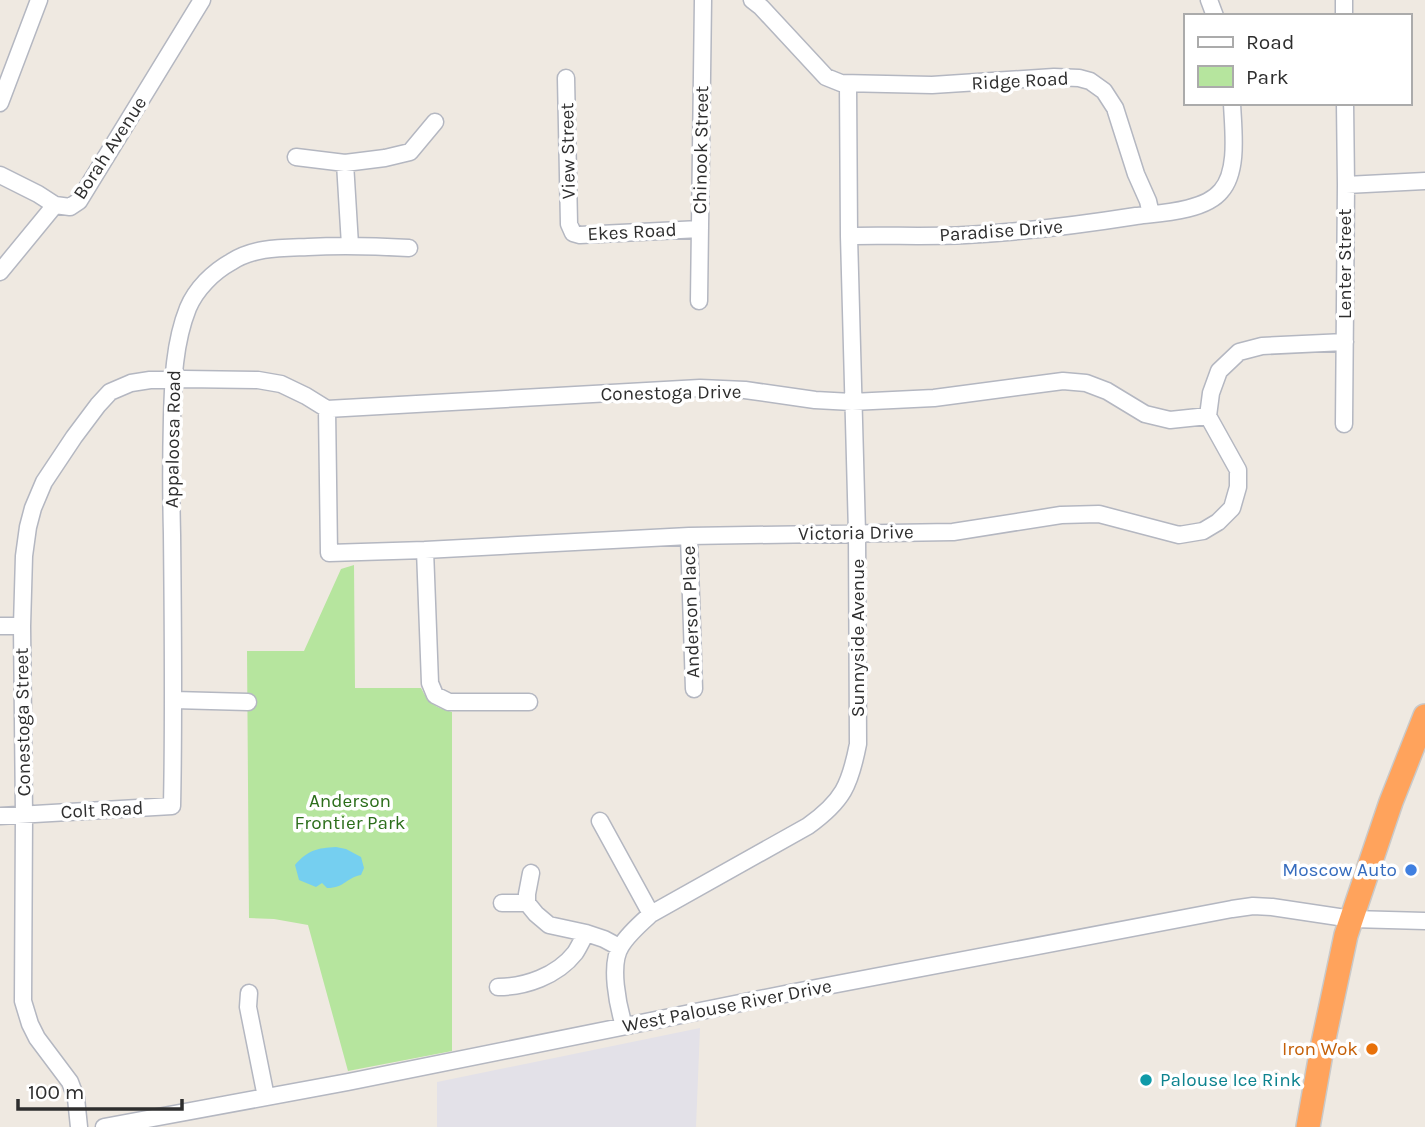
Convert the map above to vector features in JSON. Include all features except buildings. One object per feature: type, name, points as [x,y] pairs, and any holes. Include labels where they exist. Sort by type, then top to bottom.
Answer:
[{"type":"highway","points":[[1308,1127],[1346,935],[1391,802],[1425,716]]},
{"type":"street","points":[[0,103],[39,0]]},
{"type":"street","name":"Borah Avenue","points":[[0,272],[55,205],[70,207],[79,201],[202,0]]},
{"type":"street","name":"Chinook Street","points":[[699,300],[703,0]]},
{"type":"street","name":"Ridge Road","points":[[752,0],[826,77],[834,81],[932,85],[1054,77],[1090,81],[1104,91],[1115,108],[1151,214]]},
{"type":"street","name":"View Street","points":[[566,78],[569,225]]},
{"type":"street","name":"Sunnyside Avenue","points":[[619,947],[651,914],[827,813],[842,796],[852,774],[858,744],[857,533],[852,402],[848,83]]},
{"type":"street","points":[[1151,214],[1204,204],[1221,192],[1232,167],[1232,105]]},
{"type":"street","name":"Lenter Street","points":[[1344,424],[1345,105]]},
{"type":"street","points":[[296,157],[345,163],[385,159],[410,152],[435,122]]},
{"type":"street","points":[[345,163],[350,245]]},
{"type":"street","points":[[0,175],[55,205]]},
{"type":"street","points":[[1346,185],[1425,181]]},
{"type":"street","name":"Paradise Drive","points":[[849,236],[964,235],[1053,229],[1151,214]]},
{"type":"street","name":"Ekes Road","points":[[569,225],[573,233],[580,236],[700,229]]},
{"type":"street","name":"Appaloosa Road","points":[[173,775],[173,379],[182,328],[189,306],[198,291],[214,274],[232,261],[251,253],[271,248],[350,245],[409,248]]},
{"type":"street","points":[[1208,416],[1211,393],[1219,371],[1239,352],[1262,346],[1345,342]]},
{"type":"street","points":[[173,379],[258,380],[281,384],[327,410]]},
{"type":"street","name":"Conestoga Street","points":[[79,1127],[76,1098],[70,1082],[37,1038],[23,1001],[24,556],[33,508],[44,482],[74,436],[110,392],[131,383],[173,379]]},
{"type":"street","name":"Conestoga Drive","points":[[327,410],[700,388],[745,390],[815,400],[852,402],[934,398],[1063,381],[1086,383],[1107,391],[1145,414],[1170,420],[1208,416]]},
{"type":"street","name":"Victoria Drive","points":[[327,410],[329,553],[688,536],[953,531],[1061,515],[1099,514],[1179,535],[1203,531],[1233,508],[1238,487],[1238,470],[1208,416]]},
{"type":"street","name":"Anderson Place","points":[[688,536],[694,689]]},
{"type":"street","points":[[425,550],[430,682],[435,695],[449,702],[528,702]]},
{"type":"street","points":[[0,626],[22,626]]},
{"type":"street","points":[[174,700],[248,702]]},
{"type":"street","name":"Colt Road","points":[[0,816],[172,806],[173,775]]},
{"type":"street","points":[[600,821],[651,914]]},
{"type":"street","points":[[531,873],[527,902],[536,915],[549,925],[586,933],[619,947],[615,985],[624,1026]]},
{"type":"street","points":[[502,903],[527,902]]},
{"type":"street","name":"West Palouse River Drive","points":[[104,1127],[1232,909],[1272,907],[1352,919],[1425,921]]},
{"type":"street","points":[[498,986],[512,987],[531,982],[556,970],[577,951],[586,933]]},
{"type":"street","points":[[249,993],[248,1007],[266,1097]]},
{"type":"shaded area","points":[[700,1028],[696,1127],[437,1127],[437,1082]]},
{"type":"green space","name":"Anderson Frontier Park","points":[[354,565],[355,688],[421,688],[433,704],[452,712],[452,1051],[348,1071],[308,925],[249,918],[247,651],[304,651],[341,569]]},
{"type":"water","points":[[336,847],[361,857],[364,868],[361,875],[333,888],[327,888],[322,883],[316,887],[299,880],[295,865],[304,856],[323,848]]},
{"type":"place","name":"Moscow Auto","points":[[1411,870]]},
{"type":"place","name":"Iron Wok","points":[[1372,1049]]},
{"type":"place","name":"Palouse Ice Rink","points":[[1146,1080]]}]
